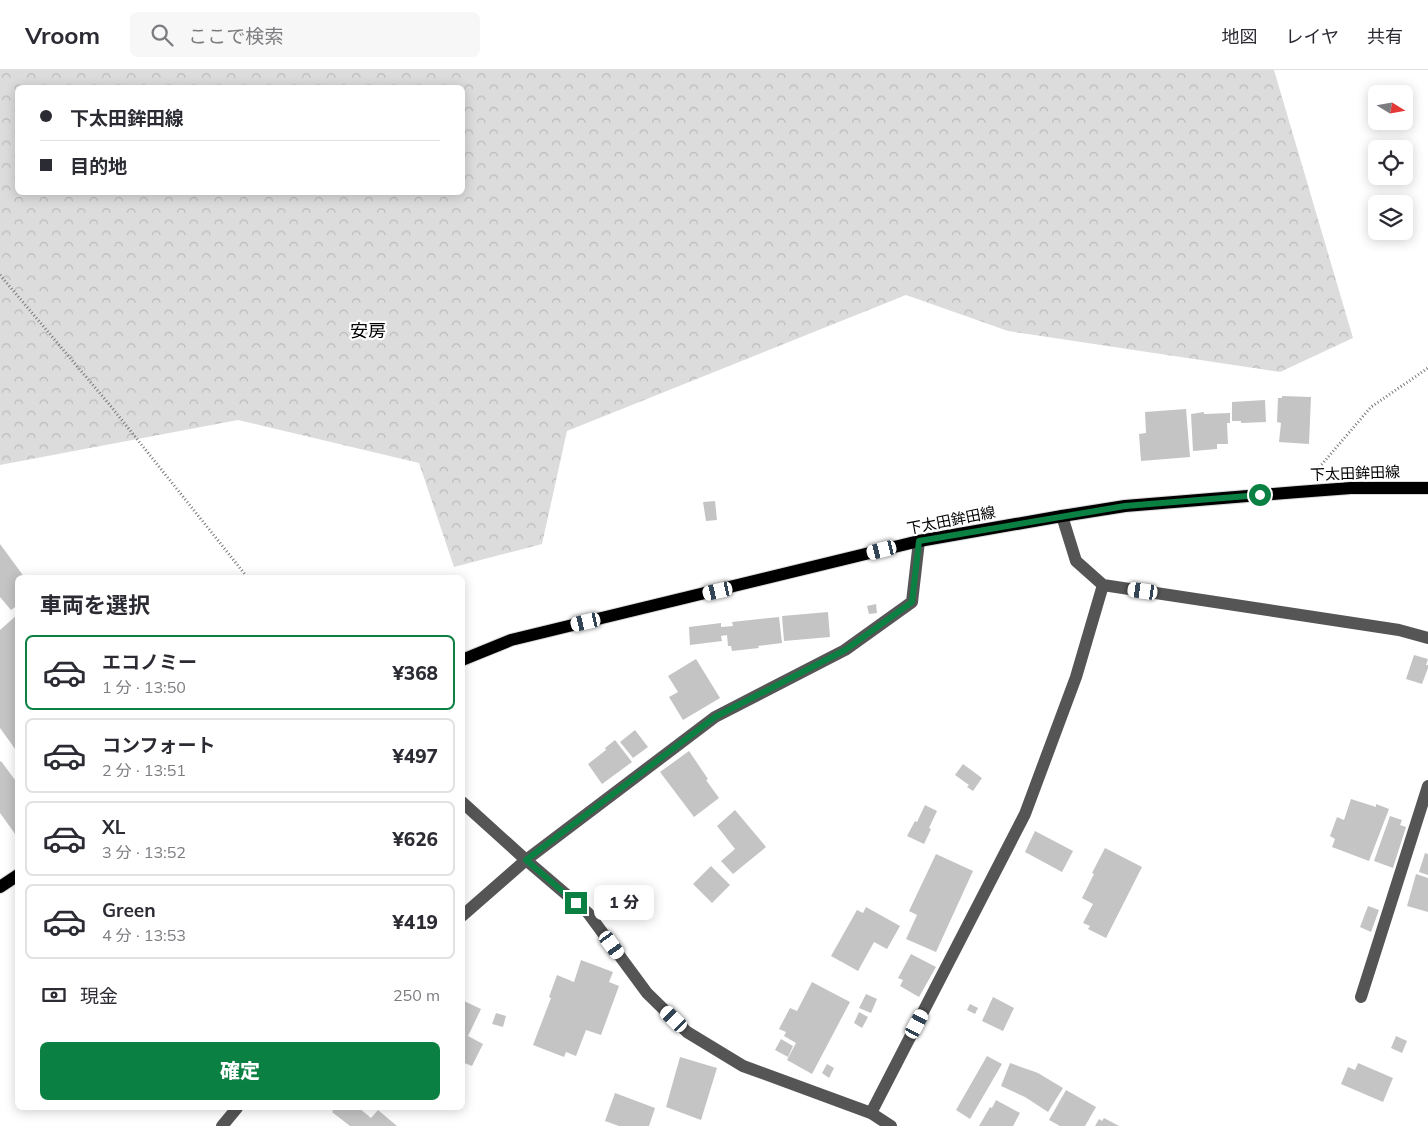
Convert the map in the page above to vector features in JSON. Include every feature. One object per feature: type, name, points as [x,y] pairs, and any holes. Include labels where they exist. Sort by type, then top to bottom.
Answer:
[{"type":"main road","name":"下太田鉾田線","points":[[465,659],[511,640],[919,541],[1125,506],[1351,488],[1428,488]]},
{"type":"main road","points":[[0,887],[15,877]]},
{"type":"street","points":[[1062,516],[1076,561],[1103,585],[1399,630],[1428,638]]},
{"type":"street","points":[[465,913],[526,860],[715,717],[845,650],[912,602],[919,541]]},
{"type":"street","points":[[871,1113],[1025,814],[1076,677],[1103,585]]},
{"type":"street","points":[[1361,997],[1428,786]]},
{"type":"street","points":[[465,805],[588,913],[647,993],[688,1032],[743,1066],[871,1113],[891,1126]]},
{"type":"street","points":[[222,1126],[235,1110]]},
{"type":"path","points":[[0,274],[109,404],[246,575]]},
{"type":"path","points":[[1298,492],[1371,407],[1428,368]]},
{"type":"green space","points":[[0,70],[1274,70],[1353,338],[1280,372],[1008,331],[906,295],[567,431],[542,544],[454,567],[419,463],[238,420],[0,465]]},
{"type":"building","points":[[1282,396],[1311,397],[1309,444],[1279,442],[1281,423],[1277,422],[1278,398],[1282,398]]},
{"type":"building","points":[[1265,400],[1266,422],[1241,423],[1241,421],[1232,421],[1232,402]]},
{"type":"building","points":[[1186,409],[1190,457],[1141,461],[1139,434],[1146,433],[1145,412]]},
{"type":"building","points":[[1204,412],[1204,414],[1230,413],[1230,423],[1227,423],[1228,444],[1217,444],[1217,449],[1193,451],[1191,414]]},
{"type":"building","points":[[715,501],[717,520],[706,521],[703,502]]},
{"type":"building","points":[[0,544],[23,575],[15,575],[15,607],[11,610],[0,597]]},
{"type":"building","points":[[876,604],[877,613],[869,614],[867,606]]},
{"type":"building","points":[[828,612],[830,637],[784,641],[782,616]]},
{"type":"building","points":[[15,617],[15,749],[0,728],[0,630]]},
{"type":"building","points":[[779,617],[782,643],[732,651],[731,646],[728,646],[727,635],[721,636],[722,641],[690,645],[689,627],[721,623],[721,627],[733,626],[732,622]]},
{"type":"building","points":[[1414,655],[1428,659],[1426,665],[1428,665],[1428,668],[1422,684],[1406,679]]},
{"type":"building","points":[[696,659],[720,698],[683,720],[669,697],[678,692],[668,676]]},
{"type":"building","points":[[635,730],[648,747],[633,758],[620,742]]},
{"type":"building","points":[[615,740],[632,762],[602,784],[588,764]]},
{"type":"building","points":[[689,751],[719,798],[694,817],[660,772]]},
{"type":"building","points":[[0,762],[15,780],[15,834],[0,813]]},
{"type":"building","points":[[963,764],[982,778],[973,791],[967,787],[969,785],[955,775]]},
{"type":"building","points":[[1351,799],[1376,807],[1376,804],[1389,809],[1369,861],[1332,847],[1335,839],[1330,836],[1337,817],[1344,820]]},
{"type":"building","points":[[925,805],[937,811],[924,844],[907,836],[915,821],[917,822]]},
{"type":"building","points":[[735,810],[766,847],[733,874],[721,861],[735,849],[717,826]]},
{"type":"building","points":[[1390,816],[1402,820],[1400,825],[1406,827],[1393,868],[1374,861]]},
{"type":"building","points":[[1035,831],[1073,851],[1062,872],[1025,852]]},
{"type":"building","points":[[1105,848],[1142,867],[1106,938],[1088,929],[1090,926],[1083,923],[1093,904],[1082,898]]},
{"type":"building","points":[[1425,853],[1428,854],[1428,875],[1419,872]]},
{"type":"building","points":[[936,854],[973,871],[936,952],[906,939],[917,915],[909,911]]},
{"type":"building","points":[[711,866],[730,885],[712,903],[693,884]]},
{"type":"building","points":[[1416,874],[1428,878],[1428,912],[1407,906]]},
{"type":"building","points":[[1368,906],[1379,910],[1371,932],[1360,927]]},
{"type":"building","points":[[866,907],[900,926],[887,949],[874,942],[858,971],[831,956],[857,910],[863,913]]},
{"type":"building","points":[[911,954],[936,967],[919,997],[900,986],[903,980],[898,978]]},
{"type":"building","points":[[581,960],[613,972],[609,982],[619,986],[601,1035],[586,1030],[576,1056],[566,1052],[564,1057],[533,1045],[551,998],[549,997],[557,975],[574,982]]},
{"type":"building","points":[[812,982],[850,1002],[812,1074],[787,1060],[796,1043],[784,1036],[786,1032],[779,1029],[790,1008],[797,1011]]},
{"type":"building","points":[[866,994],[877,999],[871,1013],[859,1008]]},
{"type":"building","points":[[993,997],[1014,1008],[1003,1031],[982,1021]]},
{"type":"building","points":[[465,1001],[481,1009],[468,1036],[483,1044],[472,1066],[465,1063]]},
{"type":"building","points":[[970,1004],[978,1008],[975,1014],[967,1010]]},
{"type":"building","points":[[859,1012],[868,1017],[862,1028],[854,1023]]},
{"type":"building","points":[[496,1013],[506,1016],[503,1027],[492,1024]]},
{"type":"building","points":[[1396,1036],[1407,1041],[1402,1053],[1391,1048]]},
{"type":"building","points":[[781,1039],[793,1046],[788,1057],[775,1050]]},
{"type":"building","points":[[987,1056],[1002,1064],[970,1119],[956,1110]]},
{"type":"building","points":[[680,1057],[717,1068],[701,1120],[666,1107]]},
{"type":"building","points":[[1010,1063],[1038,1073],[1063,1088],[1048,1112],[1025,1097],[1001,1086]]},
{"type":"building","points":[[1358,1063],[1393,1078],[1383,1102],[1341,1084],[1348,1067],[1355,1070]]},
{"type":"building","points":[[827,1064],[834,1068],[829,1078],[822,1073]]},
{"type":"building","points":[[1066,1090],[1096,1107],[1085,1126],[1060,1126],[1049,1120]]},
{"type":"building","points":[[615,1093],[655,1108],[649,1126],[619,1126],[605,1121]]},
{"type":"building","points":[[996,1100],[1020,1113],[1013,1126],[979,1126],[990,1107],[992,1108]]},
{"type":"building","points":[[334,1110],[361,1110],[371,1118],[378,1110],[397,1126],[350,1126],[332,1112]]},
{"type":"building","points":[[1104,1118],[1119,1126],[1095,1126],[1099,1119],[1102,1121]]},
{"type":"district","name":"安房","points":[[368,330]]},
{"type":"route","points":[[576,903],[526,860],[715,717],[845,650],[912,602],[919,541],[1125,506],[1260,495]]}]
